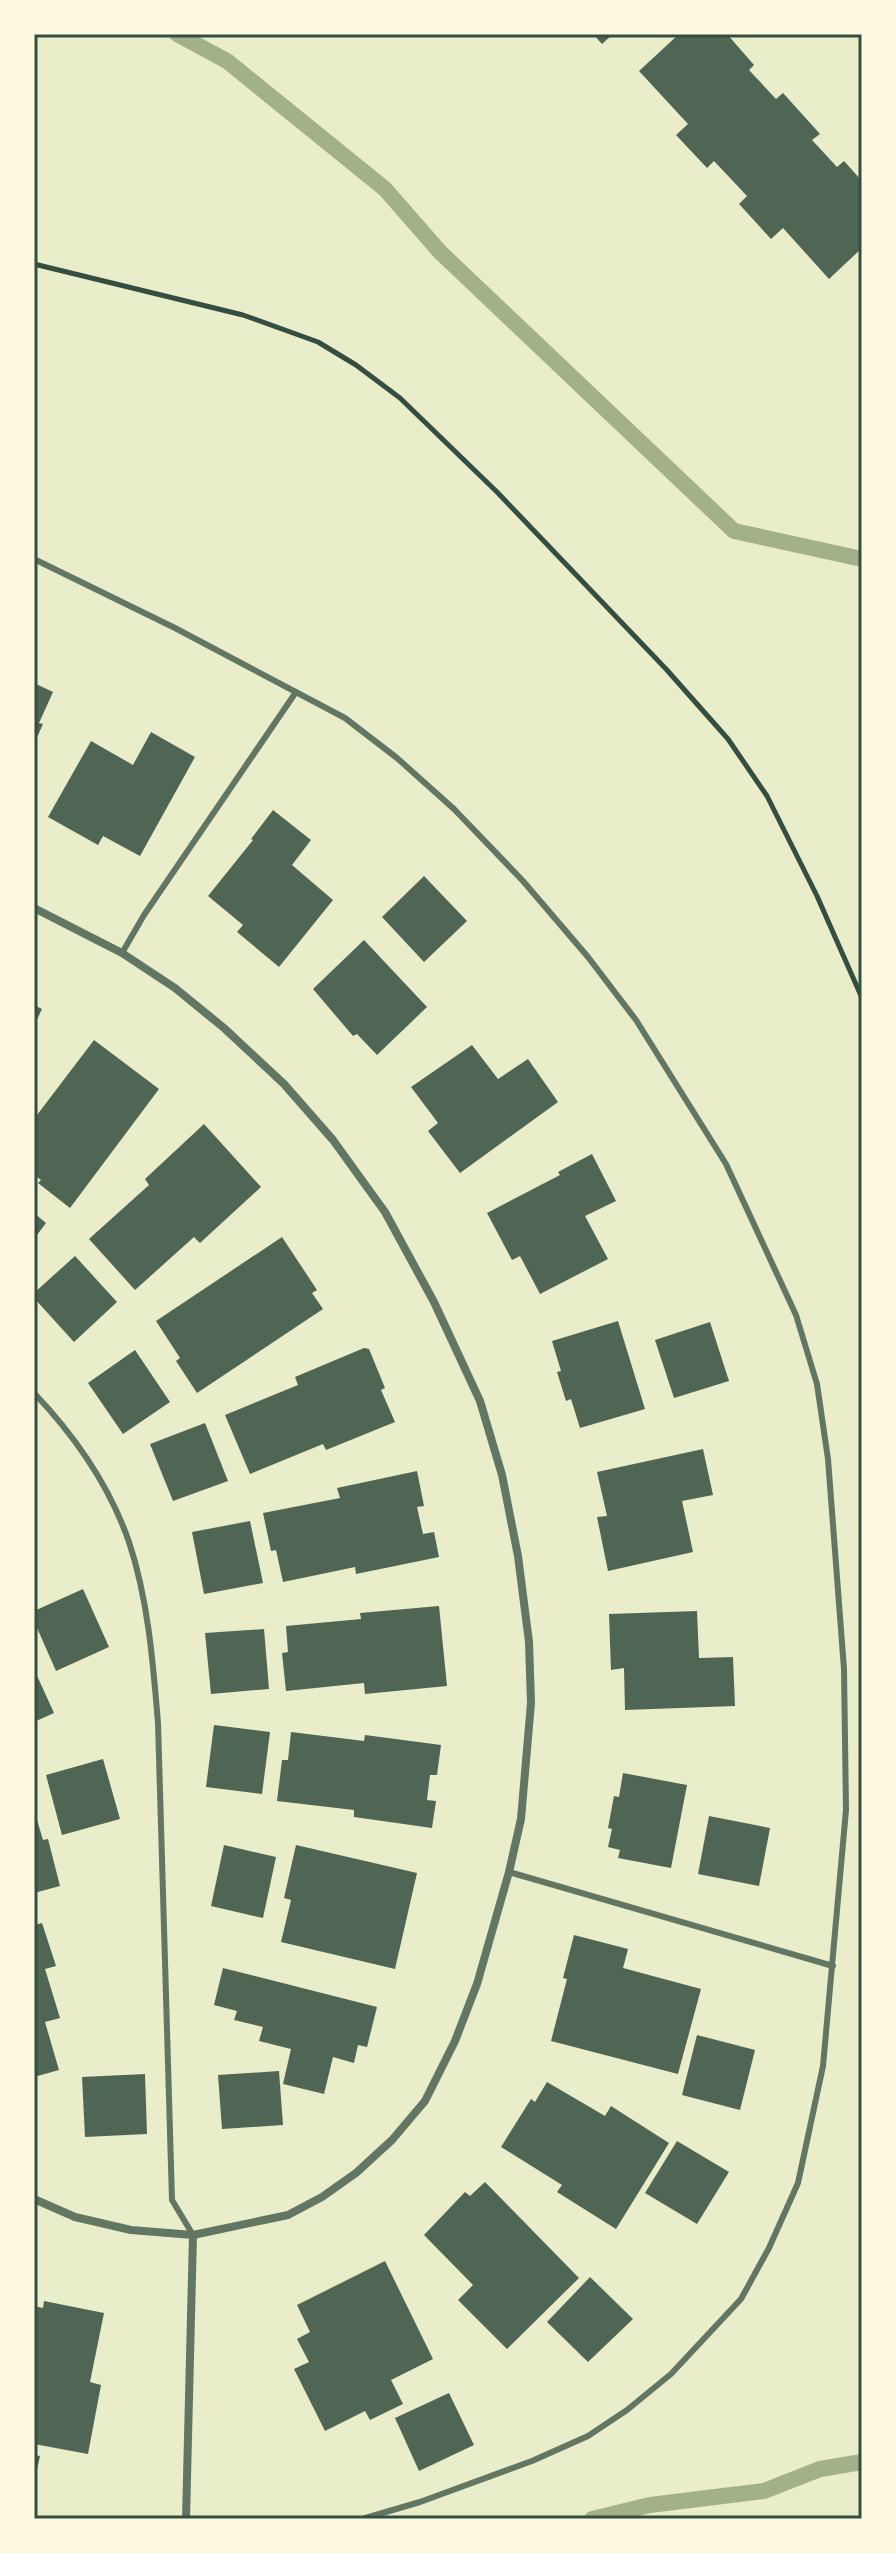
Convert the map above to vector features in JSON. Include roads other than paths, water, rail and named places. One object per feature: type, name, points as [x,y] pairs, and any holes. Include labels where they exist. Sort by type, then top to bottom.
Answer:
[{"type":"street","points":[[34,908],[122,953],[175,988],[224,1028],[284,1084],[333,1140],[385,1212],[434,1302],[480,1401],[502,1475],[518,1556],[529,1642],[531,1703],[521,1819],[477,1984],[455,2041],[425,2101],[392,2140],[356,2173],[322,2197],[288,2215],[193,2235],[131,2230],[75,2217],[34,2199]]},
{"type":"street","points":[[186,2519],[193,2235]]},
{"type":"lane","points":[[34,559],[175,628],[345,718],[397,758],[454,809],[523,881],[588,957],[651,1043],[726,1164],[796,1315],[817,1384],[828,1459],[844,1669],[846,1810],[823,2066],[798,2183],[769,2248],[741,2299],[671,2374],[627,2410],[588,2436],[532,2461],[420,2502],[362,2519]]},
{"type":"lane","points":[[122,953],[144,915],[296,692]]},
{"type":"lane","points":[[34,1393],[81,1451],[107,1493],[129,1541],[142,1592],[158,1723],[172,2200],[193,2235]]},
{"type":"lane","points":[[509,1872],[833,1966]]},
{"type":"waterway","points":[[177,34],[227,61],[385,189],[440,252],[734,531],[862,559]]},
{"type":"waterway","points":[[592,2519],[650,2505],[764,2491],[820,2469],[862,2462]]}]
